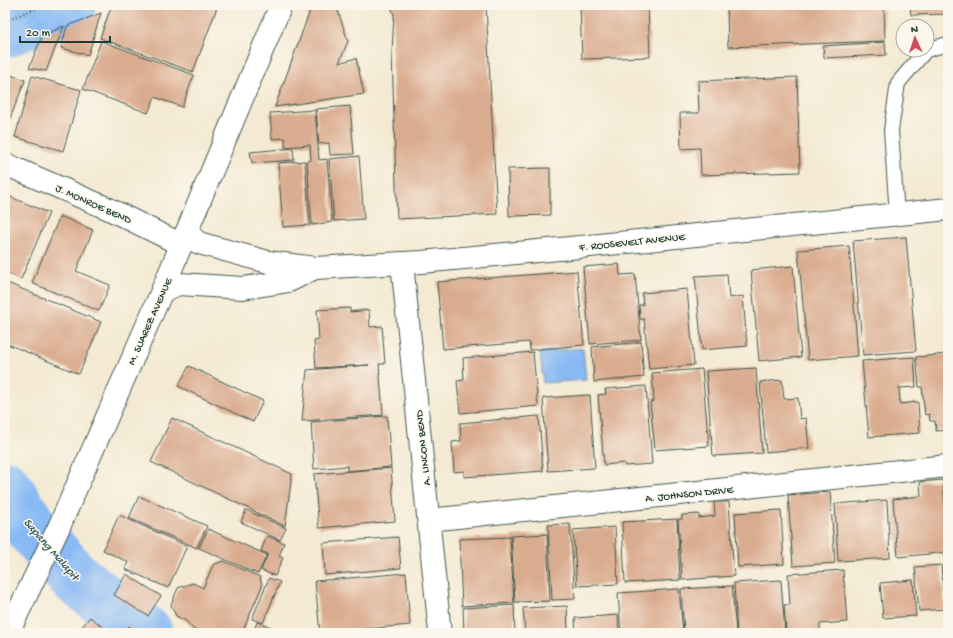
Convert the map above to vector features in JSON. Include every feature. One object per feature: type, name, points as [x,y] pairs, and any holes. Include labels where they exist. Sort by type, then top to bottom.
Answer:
[{"type":"street","name":"M. SUAREZ AVENUE","points":[[8,633],[48,546],[59,527],[162,291],[281,5]]},
{"type":"street","name":"J. MONROE BEND","points":[[5,164],[103,207],[184,239]]},
{"type":"street","name":"F. ROOSEVELT AVENUE","points":[[184,239],[268,262],[315,268],[402,263],[948,209]]},
{"type":"street","name":"A. LINCON BEND","points":[[402,263],[440,633]]},
{"type":"street","name":"F. ROOSEVELT AVENUE","points":[[162,291],[180,284],[243,288],[289,281],[315,268]]},
{"type":"street","name":"A. JOHNSON DRIVE","points":[[429,520],[948,466]]},
{"type":"lane","points":[[897,215],[891,130],[898,83],[926,50],[948,44]]},
{"type":"path","points":[[5,21],[45,5]]},
{"type":"water","points":[[583,348],[586,380],[543,383],[540,352]]},
{"type":"building","points":[[117,5],[218,5],[193,72],[100,38],[111,7]]},
{"type":"building","points":[[312,5],[336,5],[348,41],[339,63],[356,58],[364,94],[275,107]]},
{"type":"building","points":[[390,5],[486,5],[497,214],[397,219],[392,52],[394,14]]},
{"type":"building","points":[[580,5],[648,5],[650,57],[582,59]]},
{"type":"building","points":[[727,5],[884,5],[885,41],[728,47]]},
{"type":"building","points":[[910,5],[948,5],[948,14],[911,15]]},
{"type":"building","points":[[101,13],[88,55],[61,48],[67,26]]},
{"type":"building","points":[[64,26],[46,71],[29,68],[42,36]]},
{"type":"building","points":[[101,41],[194,75],[182,107],[155,97],[148,113],[83,89]]},
{"type":"building","points":[[885,42],[886,55],[824,58],[823,46]]},
{"type":"building","points":[[5,73],[25,80],[5,132]]},
{"type":"building","points":[[32,76],[81,90],[63,151],[15,137]]},
{"type":"building","points":[[797,77],[800,172],[701,175],[700,148],[681,149],[680,113],[699,113],[698,81]]},
{"type":"building","points":[[350,106],[354,154],[330,155],[329,143],[319,144],[316,109]]},
{"type":"building","points":[[315,110],[319,160],[327,159],[332,222],[312,225],[307,161],[311,160],[310,145],[285,147],[285,138],[272,139],[270,113]]},
{"type":"building","points":[[293,148],[294,160],[252,163],[250,152]]},
{"type":"building","points":[[359,156],[364,219],[334,221],[329,159]]},
{"type":"building","points":[[305,161],[310,225],[283,227],[278,163]]},
{"type":"building","points":[[550,168],[550,215],[509,216],[508,169]]},
{"type":"building","points":[[8,196],[49,213],[21,279],[5,272],[5,203]]},
{"type":"building","points":[[60,216],[93,230],[76,271],[110,285],[99,311],[32,283]]},
{"type":"building","points":[[906,237],[916,351],[863,355],[853,241]]},
{"type":"building","points":[[849,246],[858,356],[808,360],[798,250]]},
{"type":"building","points":[[619,264],[620,275],[635,274],[641,340],[590,344],[583,267]]},
{"type":"building","points":[[793,266],[801,357],[759,361],[751,270]]},
{"type":"building","points":[[577,271],[584,345],[530,350],[529,342],[443,349],[437,282]]},
{"type":"building","points":[[727,274],[729,298],[743,296],[747,346],[702,350],[695,276]]},
{"type":"building","points":[[5,282],[101,322],[79,374],[5,343]]},
{"type":"building","points":[[687,289],[694,365],[649,369],[644,319],[640,319],[639,305],[643,305],[642,293]]},
{"type":"building","points":[[350,308],[350,312],[369,310],[370,327],[382,326],[385,364],[379,364],[383,415],[302,421],[307,370],[369,365],[316,368],[314,341],[319,340],[317,310]]},
{"type":"building","points":[[641,342],[644,377],[594,382],[592,347]]},
{"type":"building","points":[[533,352],[538,406],[460,413],[457,381],[464,380],[463,358]]},
{"type":"building","points":[[948,354],[948,430],[936,431],[935,421],[930,421],[929,414],[925,415],[922,387],[919,387],[916,357]]},
{"type":"building","points":[[914,357],[916,387],[899,388],[900,404],[918,402],[920,433],[869,437],[862,361]]},
{"type":"building","points":[[189,366],[263,401],[253,422],[178,386]]},
{"type":"building","points":[[756,368],[762,453],[713,456],[706,371]]},
{"type":"building","points":[[702,369],[709,446],[655,450],[650,402],[654,401],[652,373]]},
{"type":"building","points":[[782,380],[784,399],[798,398],[800,419],[806,418],[809,448],[766,452],[760,382]]},
{"type":"building","points":[[646,386],[652,464],[625,466],[624,463],[604,465],[598,395],[606,394],[605,389]]},
{"type":"building","points":[[590,395],[595,468],[548,471],[543,398]]},
{"type":"building","points":[[387,416],[391,467],[347,471],[347,466],[314,469],[311,422]]},
{"type":"building","points":[[539,416],[543,471],[464,477],[464,471],[454,472],[452,442],[461,441],[460,423]]},
{"type":"building","points":[[172,418],[292,474],[285,526],[151,462]]},
{"type":"building","points":[[391,468],[395,521],[319,528],[314,474]]},
{"type":"building","points":[[943,480],[948,552],[898,557],[893,499],[921,496],[920,482]]},
{"type":"building","points":[[830,492],[835,563],[793,566],[788,495]]},
{"type":"building","points":[[139,496],[207,526],[197,548],[129,518]]},
{"type":"building","points":[[887,500],[890,558],[838,561],[835,504]]},
{"type":"building","points":[[714,502],[729,502],[734,576],[682,580],[678,519],[682,519],[682,515],[699,514],[699,518],[715,516]]},
{"type":"building","points":[[246,510],[286,528],[280,540],[241,522]]},
{"type":"building","points":[[781,510],[784,564],[738,567],[735,513]]},
{"type":"building","points":[[119,515],[187,546],[168,588],[125,569],[128,562],[103,550]]},
{"type":"building","points":[[677,519],[680,580],[625,583],[622,522]]},
{"type":"building","points":[[570,524],[575,599],[552,600],[548,525]]},
{"type":"building","points":[[615,527],[618,584],[577,586],[573,530]]},
{"type":"building","points":[[208,529],[267,555],[258,574],[199,548]]},
{"type":"building","points":[[547,534],[550,601],[515,602],[511,536]]},
{"type":"building","points":[[267,536],[284,543],[279,556],[283,558],[275,576],[261,570],[268,554],[261,551]]},
{"type":"building","points":[[398,537],[401,568],[325,575],[323,543]]},
{"type":"building","points":[[510,537],[514,603],[462,606],[459,539]]},
{"type":"building","points":[[944,555],[948,555],[948,593],[947,593]]},
{"type":"building","points":[[223,561],[260,577],[262,586],[242,633],[202,633],[193,629],[186,621],[176,616],[171,605],[178,588],[193,583],[203,588],[213,565]]},
{"type":"building","points":[[941,565],[945,609],[919,611],[915,567]]},
{"type":"building","points":[[843,570],[847,622],[820,624],[820,633],[786,633],[784,605],[790,605],[788,574]]},
{"type":"building","points":[[406,573],[410,625],[320,633],[315,581]]},
{"type":"building","points":[[126,574],[161,596],[148,616],[114,595]]},
{"type":"building","points":[[269,578],[280,582],[263,623],[252,619]]},
{"type":"building","points":[[781,580],[785,633],[737,633],[734,583]]},
{"type":"building","points":[[913,580],[916,616],[883,618],[880,583]]},
{"type":"building","points":[[732,586],[736,633],[684,633],[681,589]]},
{"type":"building","points":[[679,589],[683,633],[621,633],[618,593]]},
{"type":"building","points":[[514,605],[515,633],[464,633],[463,608]]},
{"type":"building","points":[[567,606],[568,633],[525,633],[523,608]]},
{"type":"building","points":[[618,615],[619,633],[576,633],[575,618]]},
{"type":"building","points":[[90,617],[110,633],[77,633]]},
{"type":"building","points":[[257,622],[274,628],[272,633],[253,633]]},
{"type":"building","points":[[129,626],[137,633],[123,633]]},
{"type":"waterway","name":"Sapang Malapit","points":[[5,31],[69,5]]},
{"type":"waterway","name":"Sapang Malapit","points":[[5,487],[32,529],[75,578],[146,633]]}]
